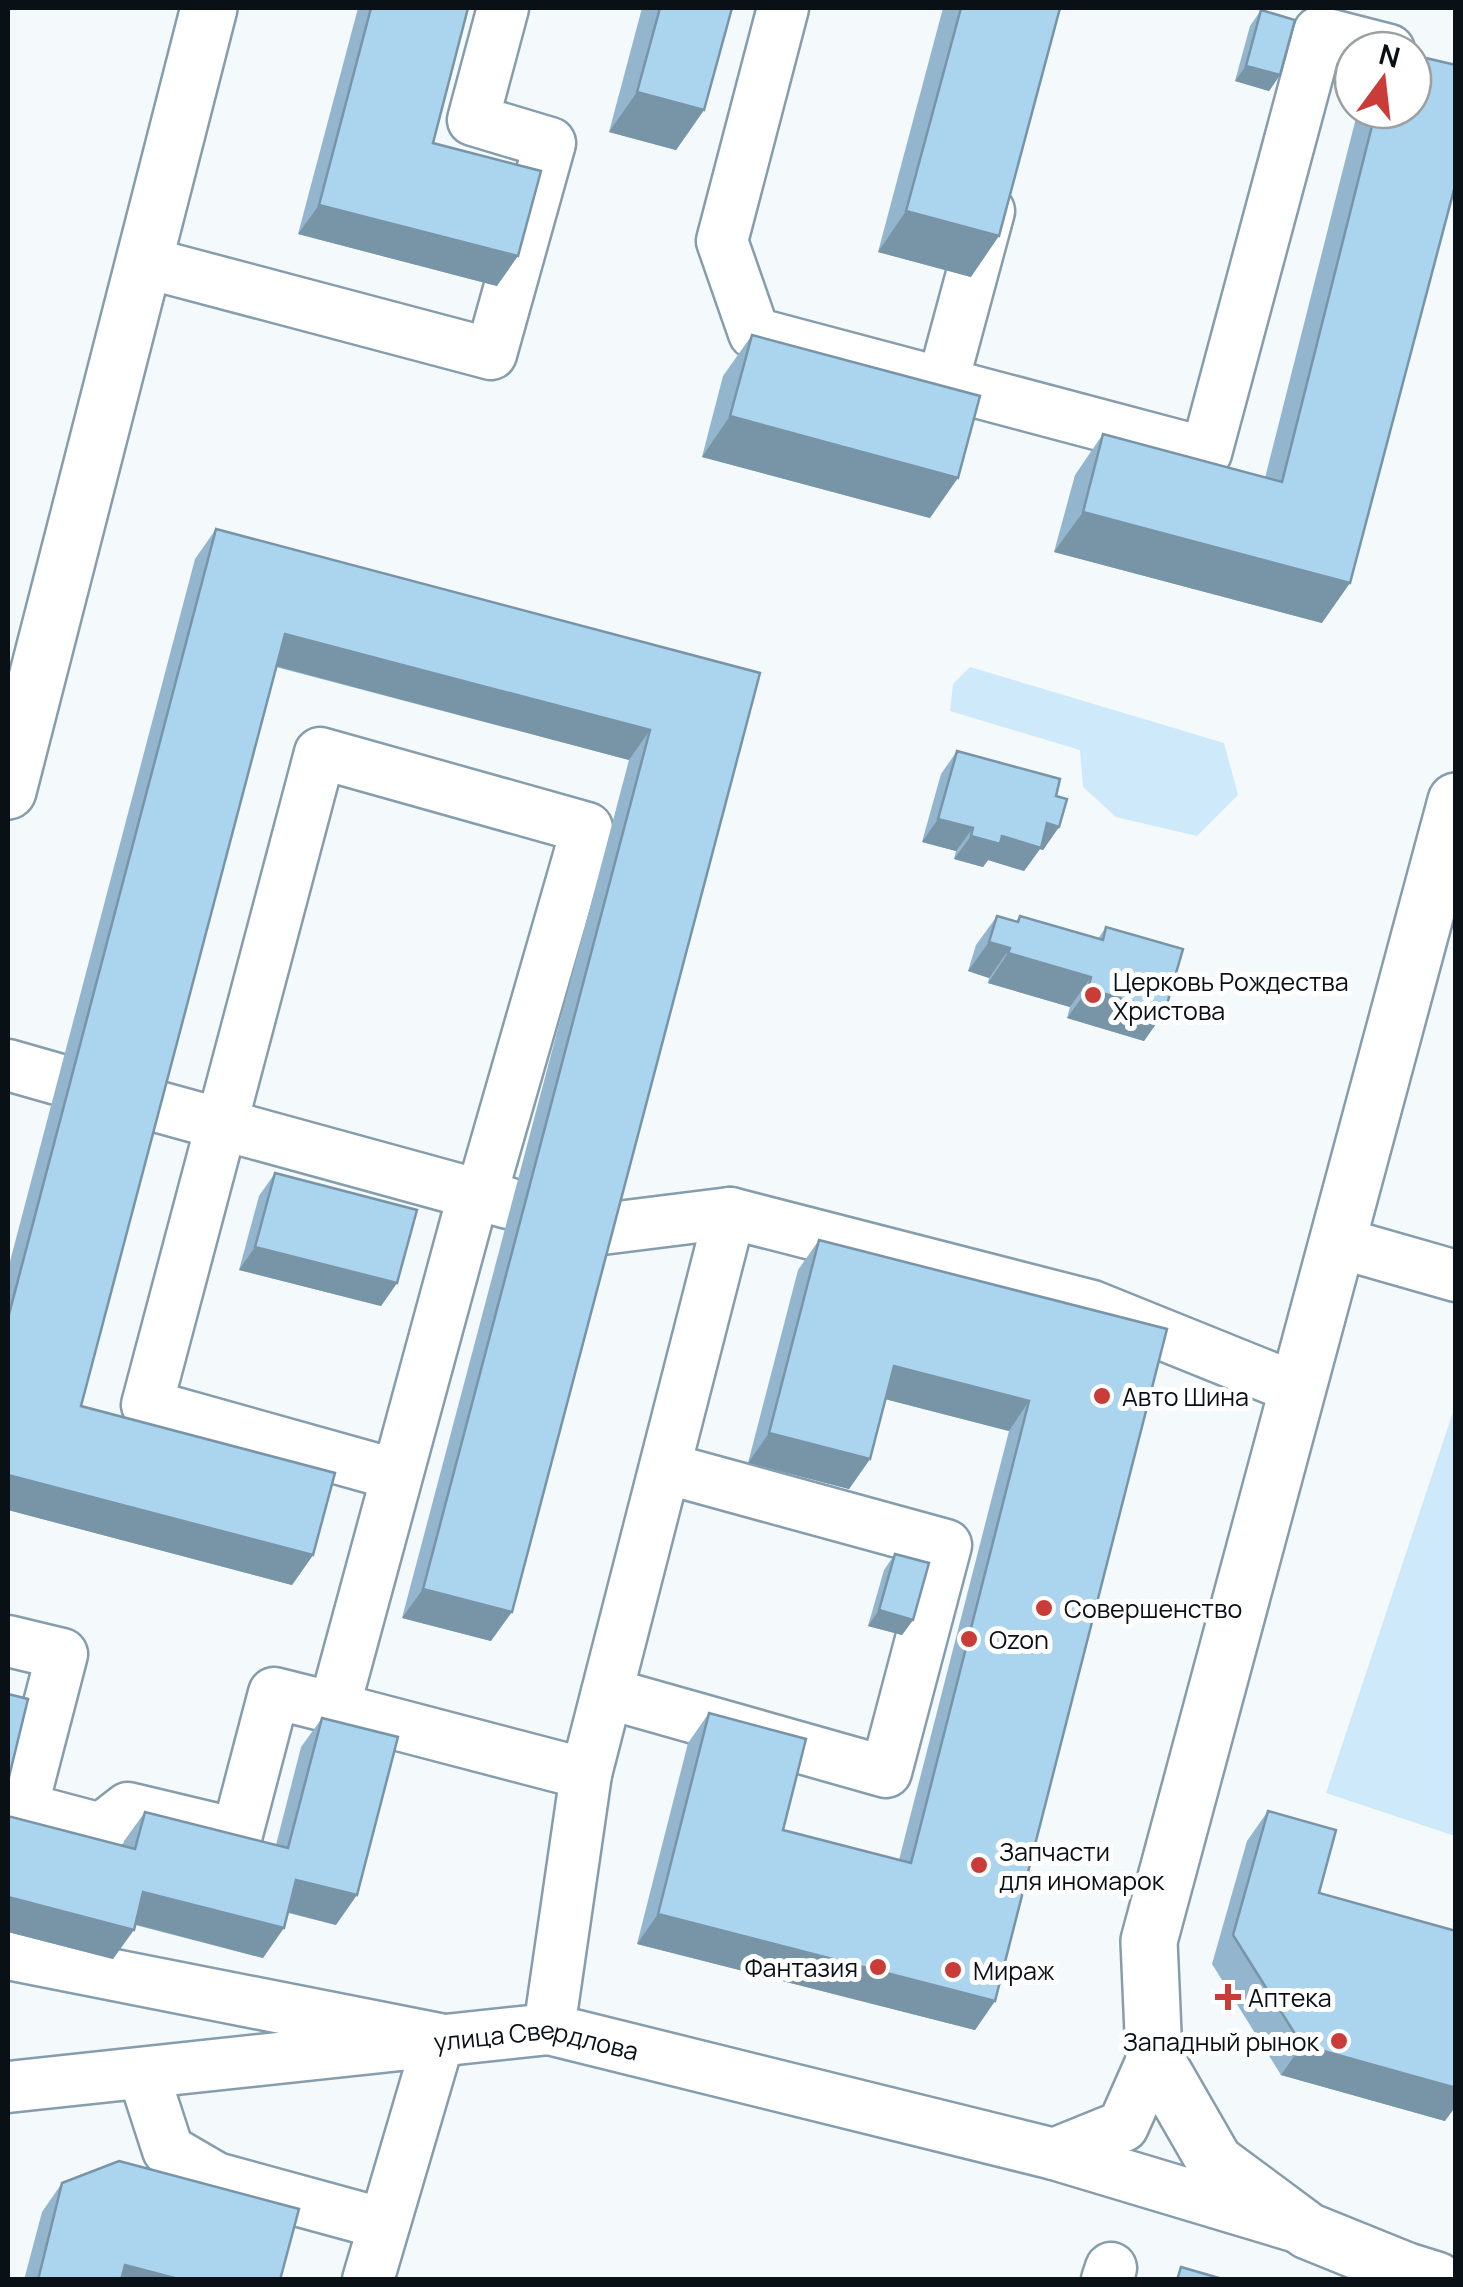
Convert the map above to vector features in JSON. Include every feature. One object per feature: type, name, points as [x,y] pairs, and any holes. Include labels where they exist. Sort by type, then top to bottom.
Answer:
[{"type":"main road","points":[[8,791],[209,8]]},
{"type":"main road","points":[[1416,2277],[1308,2230],[1215,2162],[1154,2056],[1150,1941],[1456,801]]},
{"type":"street","points":[[144,262],[491,354],[550,143],[473,120],[503,8]]},
{"type":"street","points":[[783,8],[722,241],[754,333],[1206,453],[1314,20],[1341,30]]},
{"type":"street","points":[[942,385],[1003,158]]},
{"type":"street","points":[[397,1475],[147,1406],[320,753],[587,828],[497,1200]]},
{"type":"street","points":[[8,1065],[58,1079]]},
{"type":"street","points":[[148,1104],[497,1200]]},
{"type":"street","points":[[334,1708],[469,1211],[497,1200]]},
{"type":"street","points":[[549,2029],[586,1774],[730,1212]]},
{"type":"street","points":[[602,1229],[730,1212],[1092,1306],[1298,1389]]},
{"type":"street","points":[[1337,1242],[1456,1276]]},
{"type":"street","points":[[607,1693],[886,1772],[946,1544],[665,1468]]},
{"type":"street","points":[[8,1640],[62,1654],[22,1808],[102,1829],[128,1808],[236,1834],[274,1692],[586,1774]]},
{"type":"street","points":[[8,1954],[439,2039],[368,2280]]},
{"type":"street","name":"улица Свердлова","points":[[9,2092],[142,2073],[549,2029],[1054,2154],[1308,2230]]},
{"type":"street","points":[[1054,2154],[1123,2126],[1154,2056]]},
{"type":"street","points":[[142,2073],[168,2150],[216,2178],[384,2224]]},
{"type":"shaded area","points":[[970,667],[1224,743],[1238,795],[1197,836],[1116,817],[1083,787],[1080,750],[950,711],[953,684]]},
{"type":"shaded area","points":[[1453,1412],[1456,1413],[1455,1836],[1326,1793]]},
{"type":"building","points":[[371,8],[468,8],[433,143],[541,171],[518,256],[319,205]]},
{"type":"building","points":[[660,8],[732,8],[704,110],[637,92]]},
{"type":"building","points":[[961,8],[1060,8],[999,236],[906,211]]},
{"type":"building","points":[[1261,10],[1295,20],[1280,75],[1246,66]]},
{"type":"building","points":[[1433,60],[1456,65],[1456,182],[1350,583],[1083,512],[1103,434],[1282,482],[1371,130],[1433,130]]},
{"type":"building","points":[[752,335],[980,396],[958,478],[730,416]]},
{"type":"building","points":[[216,529],[760,673],[512,1612],[423,1589],[650,730],[285,634],[81,1406],[335,1473],[313,1555],[8,1475],[8,1318]]},
{"type":"building","points":[[957,751],[1060,779],[1056,796],[1067,799],[1059,827],[1047,823],[1041,848],[1002,836],[1000,844],[971,836],[973,828],[938,819]]},
{"type":"building","points":[[997,916],[1018,922],[1020,916],[1103,940],[1106,927],[1183,949],[1165,1011],[1088,989],[1091,977],[1008,953],[1010,948],[989,942]]},
{"type":"building","points":[[275,1173],[417,1210],[397,1283],[255,1247]]},
{"type":"building","points":[[819,1240],[1167,1329],[995,2001],[658,1914],[709,1713],[806,1739],[783,1830],[911,1863],[1029,1401],[894,1366],[870,1459],[769,1433]]},
{"type":"building","points":[[895,1554],[929,1563],[913,1620],[879,1610]]},
{"type":"building","points":[[8,1694],[28,1699],[8,1781]]},
{"type":"building","points":[[322,1718],[398,1737],[357,1895],[296,1880],[284,1928],[143,1892],[134,1930],[8,1897],[8,1816],[135,1849],[145,1812],[288,1848]]},
{"type":"building","points":[[1268,1811],[1336,1830],[1319,1893],[1456,1931],[1456,2088],[1302,2045],[1233,1935]]},
{"type":"building","points":[[119,2161],[299,2209],[280,2280],[182,2280],[125,2265],[121,2280],[38,2280],[62,2183]]},
{"type":"building","points":[[1181,2267],[1226,2280],[1177,2280]]},
{"type":"place","name":"Церковь Рождества Христова","points":[[1093,995]]},
{"type":"place","name":"Авто Шина","points":[[1102,1396]]},
{"type":"place","name":"Совершенство","points":[[1044,1608]]},
{"type":"place","name":"Ozon","points":[[969,1639]]},
{"type":"place","name":"Запчасти для иномарок","points":[[979,1865]]},
{"type":"place","name":"Фантазия","points":[[878,1967]]},
{"type":"place","name":"Мираж","points":[[953,1970]]},
{"type":"place","name":"Аптека","points":[[1228,1997]]},
{"type":"place","name":"Западный рынок","points":[[1339,2041]]}]
